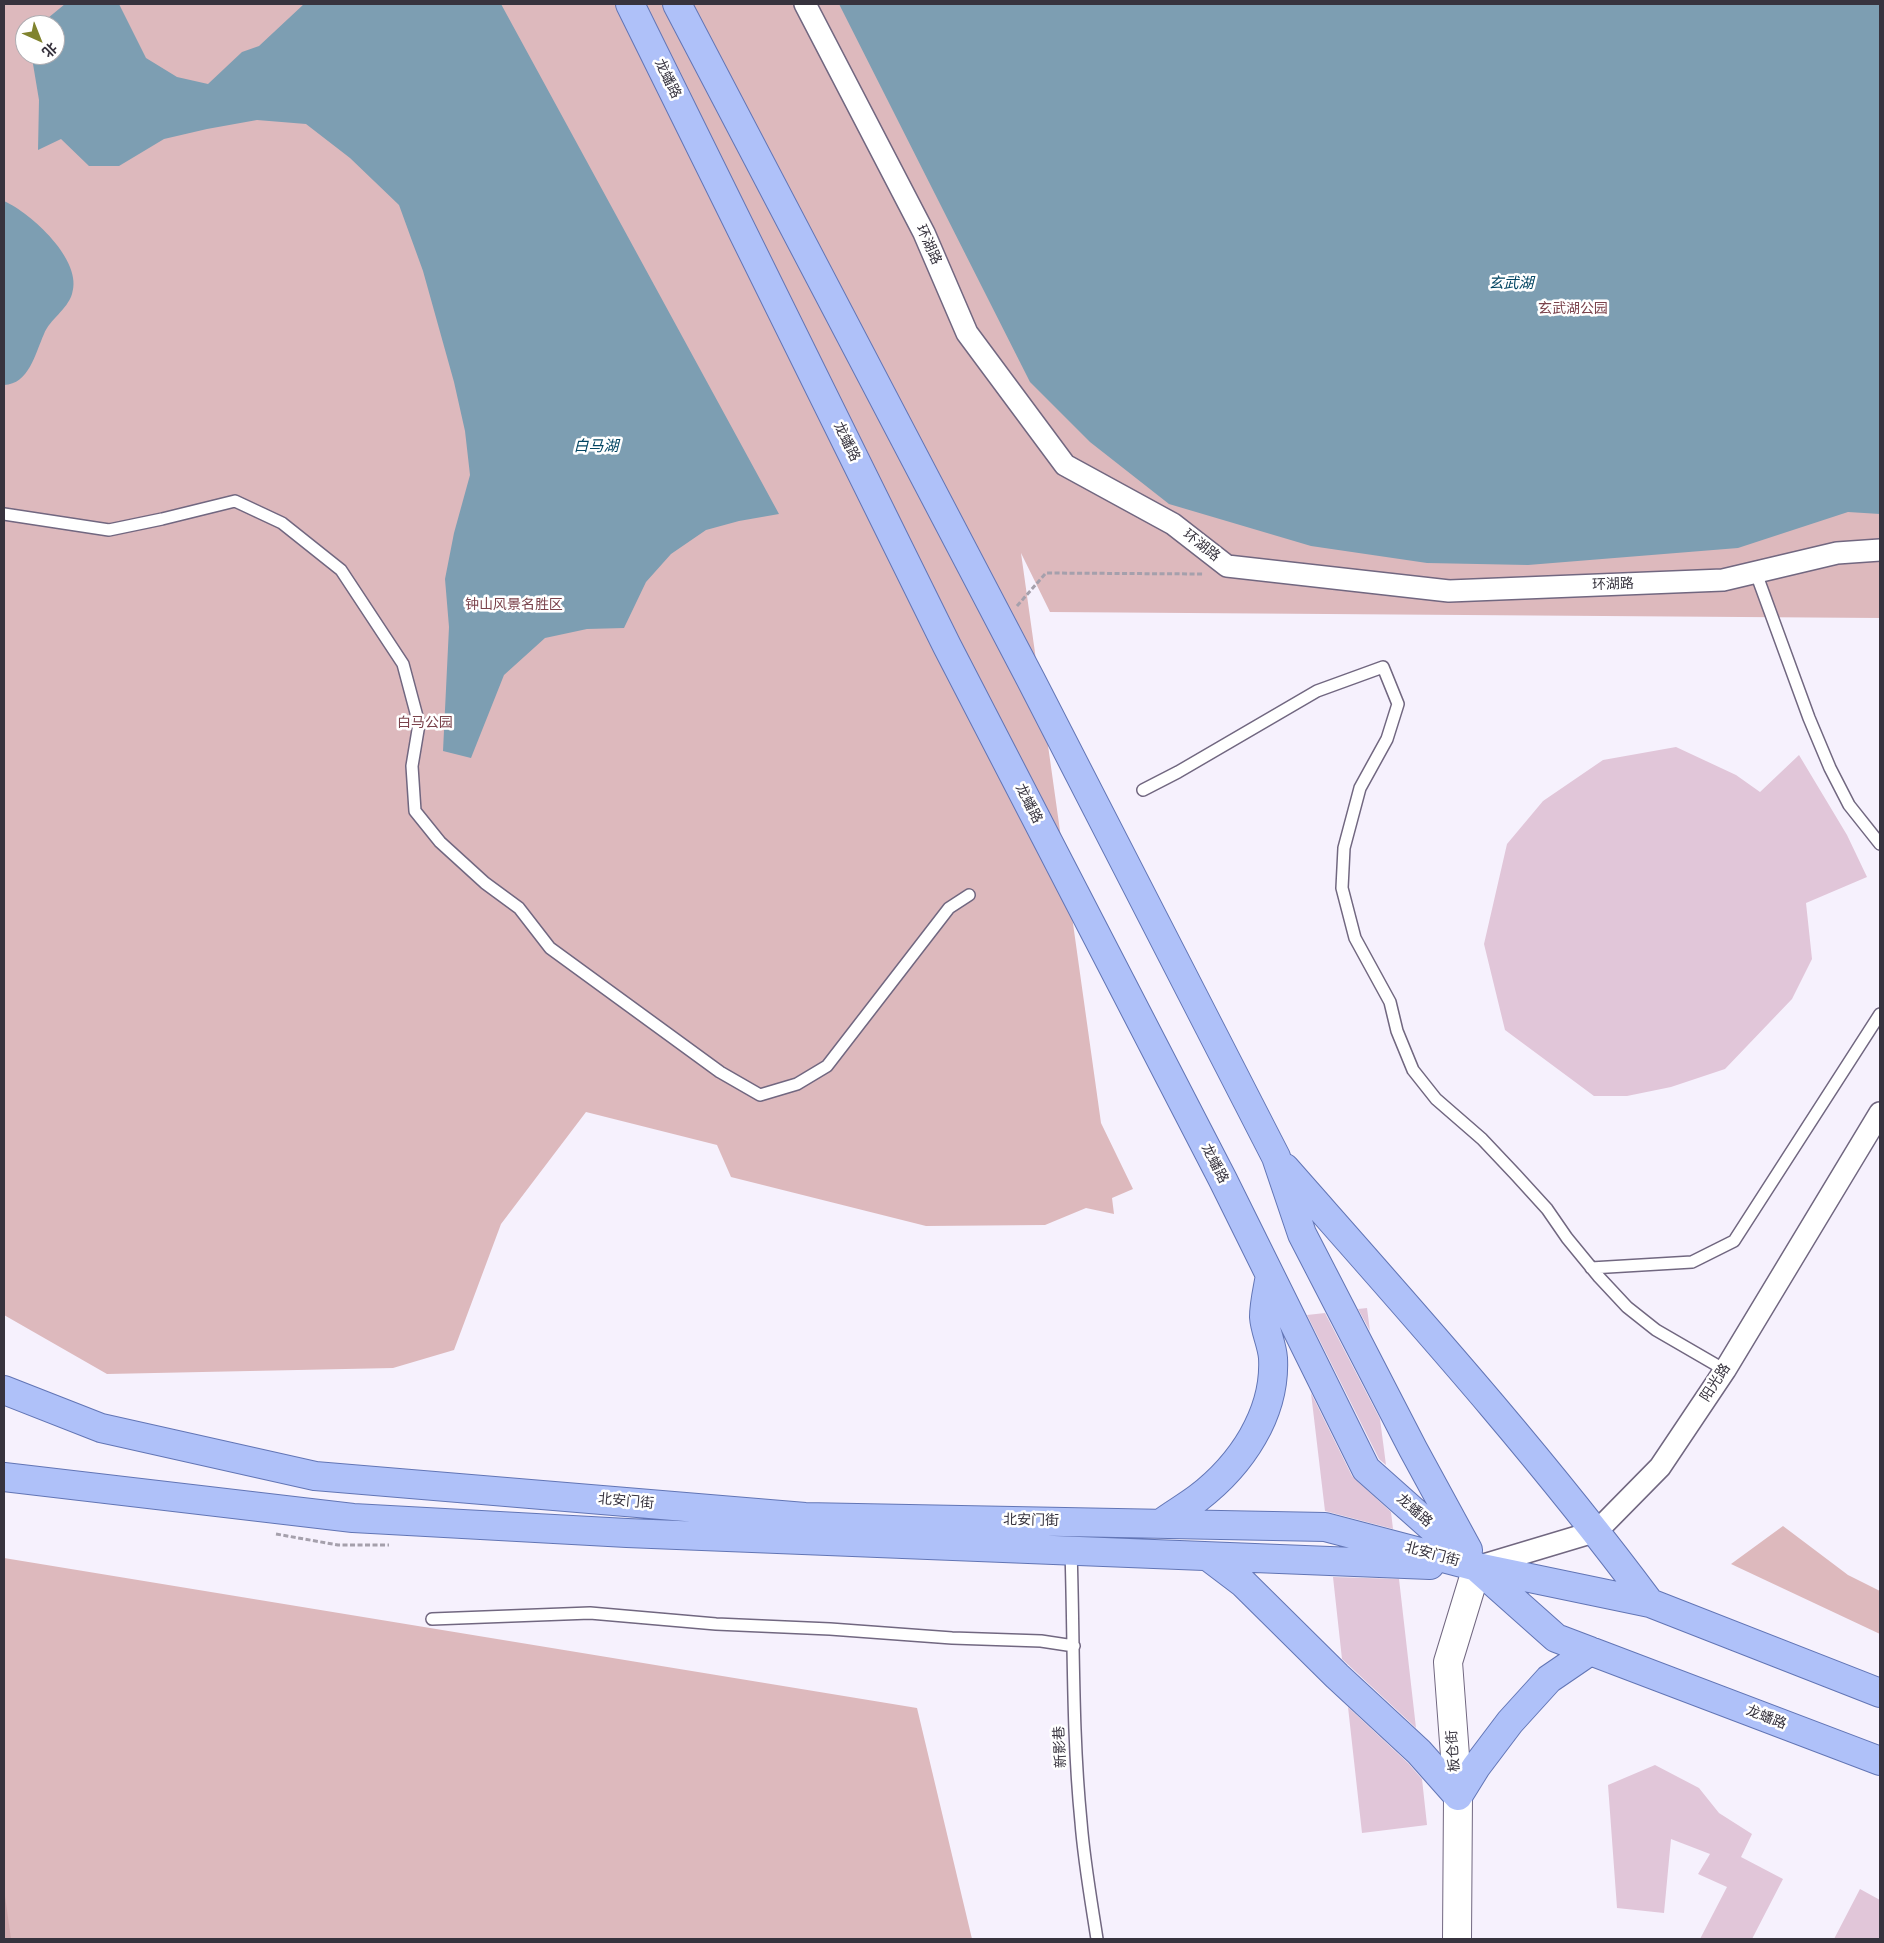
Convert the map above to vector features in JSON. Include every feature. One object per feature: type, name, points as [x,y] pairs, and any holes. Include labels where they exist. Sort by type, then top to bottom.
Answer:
[{"type":"main road","name":"龙蟠路","points":[[630,4],[947,646],[1218,1171],[1366,1469],[1556,1638],[1880,1761]]},
{"type":"main road","name":"龙蟠路","points":[[677,4],[1001,624],[1276,1157],[1302,1234],[1413,1449],[1477,1567],[1650,1603],[1880,1692]]},
{"type":"main road","points":[[1276,1157],[1495,1408],[1596,1531],[1650,1603]]},
{"type":"main road","points":[[1160,1524],[1198,1498],[1227,1472],[1250,1442],[1264,1412],[1272,1385],[1273,1357],[1264,1316],[1270,1275]]},
{"type":"main road","name":"北安门街","points":[[4,1390],[101,1428],[315,1476],[805,1517],[1326,1527],[1477,1567]]},
{"type":"main road","name":"北安门街","points":[[4,1477],[353,1518],[637,1533],[1071,1552],[1477,1567]]},
{"type":"main road","points":[[1210,1558],[1243,1583],[1337,1676],[1419,1752],[1458,1796],[1476,1766],[1510,1722],[1549,1679],[1590,1651]]},
{"type":"main road","name":"板仓街","points":[[1457,1939],[1458,1796],[1448,1662],[1477,1567]]},
{"type":"street","name":"环湖路","points":[[805,4],[924,233],[967,334],[1065,465],[1173,524],[1227,566],[1449,591],[1724,580],[1837,553],[1880,550]]},
{"type":"street","name":"阳光路","points":[[1477,1567],[1596,1531],[1660,1467],[1725,1370],[1880,1113]]},
{"type":"lane","points":[[4,514],[109,530],[235,501],[289,529],[341,570],[403,664],[419,724],[412,766],[415,810],[440,842],[485,883],[519,908],[550,948],[720,1072],[760,1095],[798,1084],[827,1066],[949,908],[969,895]]},
{"type":"lane","points":[[1756,572],[1809,718],[1830,768],[1849,805],[1880,844]]},
{"type":"lane","points":[[1143,790],[1178,772],[1317,691],[1384,667],[1398,704],[1387,739],[1360,788],[1351,819],[1342,865],[1342,888],[1355,938],[1390,1002],[1397,1030],[1413,1070],[1436,1099],[1482,1139],[1535,1195],[1591,1268],[1628,1307],[1656,1330],[1725,1370]]},
{"type":"lane","points":[[1591,1268],[1692,1262],[1734,1241],[1880,1014]]},
{"type":"lane","name":"新影巷","points":[[1071,1552],[1074,1698],[1081,1822],[1097,1939]]},
{"type":"lane","points":[[432,1619],[590,1613],[716,1624],[830,1629],[952,1638],[1041,1641],[1074,1646]]},
{"type":"path","points":[[1001,624],[1046,573],[1204,574],[1227,566]]},
{"type":"green space","name":"钟山风景名胜区","points":[[4,4],[1880,4],[1880,618],[1050,612],[1021,553],[1101,1123],[1133,1189],[1112,1198],[1114,1214],[1086,1208],[1045,1225],[926,1226],[731,1177],[717,1145],[586,1112],[501,1224],[454,1350],[393,1368],[107,1374],[4,1315]]},
{"type":"green space","points":[[1783,1526],[1848,1575],[1880,1591],[1880,1634],[1731,1564]]},
{"type":"green space","points":[[4,1558],[917,1708],[972,1939],[4,1939]]},
{"type":"shaded area","points":[[4,1889],[11,1939],[4,1939]]},
{"type":"water","name":"白马湖","points":[[65,4],[119,4],[146,58],[177,77],[208,84],[242,52],[259,46],[304,4],[501,4],[779,514],[739,521],[706,530],[671,554],[646,582],[624,628],[587,629],[545,638],[504,675],[471,758],[443,751],[449,627],[445,579],[454,533],[470,475],[465,431],[454,382],[423,271],[399,205],[350,158],[306,124],[257,120],[207,129],[164,139],[119,166],[89,166],[61,139],[38,150],[39,100],[33,65],[65,65],[65,15],[52,15]]},
{"type":"water","name":"玄武湖","points":[[839,4],[1880,4],[1880,514],[1848,512],[1738,548],[1528,565],[1427,563],[1311,546],[1169,504],[1090,442],[1030,382]]},
{"type":"water","points":[[4,201],[28,216],[53,240],[63,253],[74,281],[70,300],[44,334],[30,367],[20,379],[4,385]]},
{"type":"building","points":[[1676,747],[1736,775],[1760,792],[1799,755],[1847,835],[1867,877],[1806,903],[1812,959],[1792,999],[1725,1069],[1671,1087],[1627,1096],[1594,1096],[1505,1030],[1484,944],[1507,844],[1543,801],[1603,760]]},
{"type":"building","points":[[1367,1308],[1370,1331],[1358,1309]]},
{"type":"building","points":[[1325,1313],[1380,1419],[1386,1465],[1379,1459],[1307,1315]]},
{"type":"building","points":[[1311,1393],[1352,1476],[1391,1512],[1393,1529],[1325,1511]]},
{"type":"building","points":[[1333,1577],[1399,1579],[1416,1728],[1342,1659]]},
{"type":"building","points":[[1348,1707],[1408,1763],[1422,1779],[1427,1825],[1362,1833]]},
{"type":"building","points":[[1655,1765],[1699,1788],[1719,1813],[1752,1834],[1741,1857],[1783,1879],[1752,1939],[1700,1939],[1727,1887],[1698,1874],[1710,1854],[1671,1839],[1664,1913],[1617,1908],[1608,1785]]},
{"type":"building","points":[[1860,1889],[1880,1900],[1880,1939],[1834,1939]]},
{"type":"park label","name":"玄武湖公园","points":[[1573,310]]},
{"type":"park label","name":"白马公园","points":[[425,724]]}]
